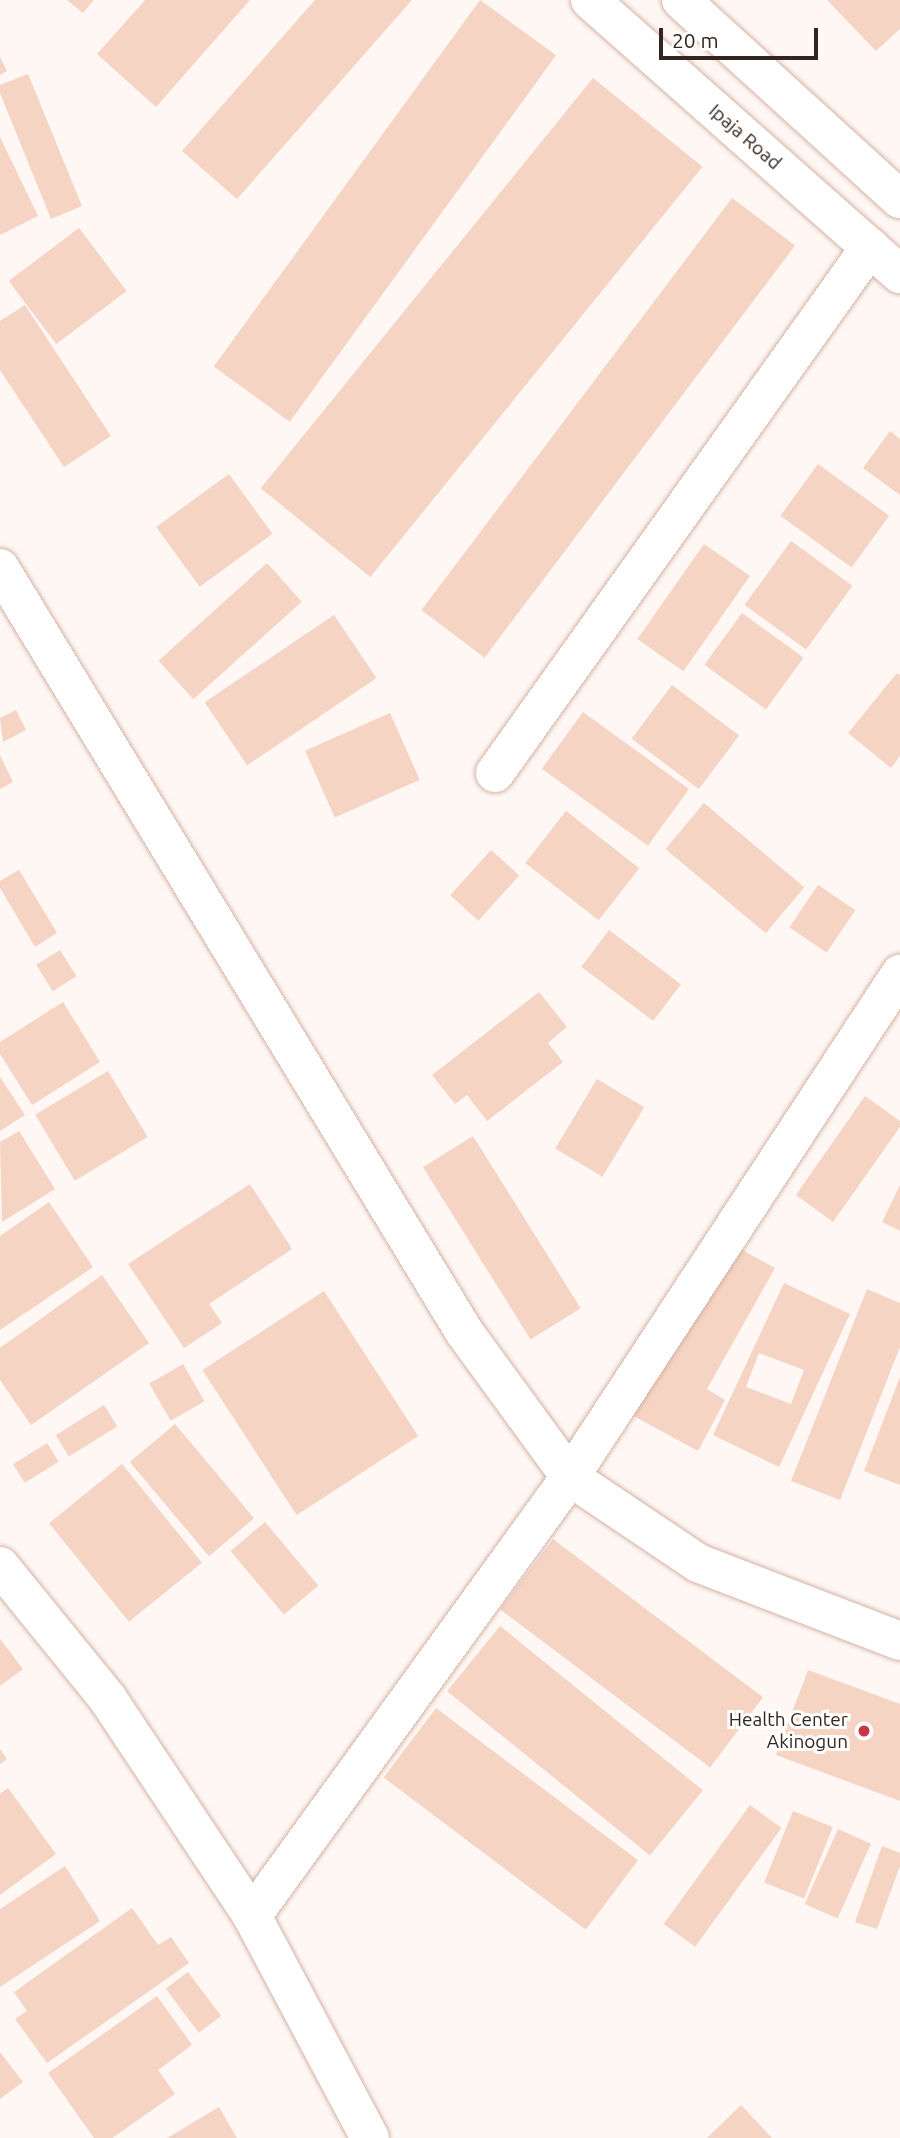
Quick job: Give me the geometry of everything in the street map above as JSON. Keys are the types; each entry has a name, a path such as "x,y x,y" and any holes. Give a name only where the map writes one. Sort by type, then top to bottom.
{"street":[{"name":"Ipaja Road","path":"590,0 900,274"},
{"path":"681,0 900,199"},
{"path":"495,772 870,247"},
{"path":"0,568 465,1333 570,1477 698,1563 900,1641"},
{"path":"252,1916 570,1477 900,974"},
{"path":"0,1566 108,1699 252,1916 370,2138"}],"building":[{"path":"67,0 94,0 83,13"},
{"path":"145,0 250,0 156,107 97,54"},
{"path":"315,0 412,0 237,199 182,151"},
{"path":"480,0 556,55 290,422 214,366"},
{"path":"827,0 900,0 900,29 876,51"},
{"path":"0,57 7,71 0,75"},
{"path":"28,74 82,206 51,219 0,93 0,85"},
{"path":"593,78 703,167 370,577 261,488"},
{"path":"0,137 38,216 0,235"},
{"path":"732,198 795,246 485,658 421,610"},
{"path":"79,228 127,291 56,344 9,281"},
{"path":"25,305 111,436 64,467 0,370 0,321"},
{"path":"890,431 900,439 900,495 863,468"},
{"path":"818,464 889,516 852,568 780,516"},
{"path":"229,474 272,534 200,587 156,527"},
{"path":"791,541 852,586 806,650 745,605"},
{"path":"704,544 750,576 683,671 637,639"},
{"path":"267,563 302,602 193,699 159,661"},
{"path":"742,613 803,658 766,709 704,665"},
{"path":"334,615 376,678 247,765 205,702"},
{"path":"897,673 900,675 900,756 891,768 848,733"},
{"path":"672,685 739,736 699,789 632,739"},
{"path":"16,710 26,730 3,742 0,718"},
{"path":"583,712 689,789 648,846 542,769"},
{"path":"390,713 420,780 335,818 305,751"},
{"path":"0,755 13,782 0,789"},
{"path":"704,803 804,887 766,933 665,849"},
{"path":"566,811 639,868 599,920 525,863"},
{"path":"491,850 519,875 478,921 450,895"},
{"path":"19,870 57,933 35,947 0,888 0,881"},
{"path":"818,885 855,910 827,952 789,927"},
{"path":"609,930 681,984 653,1021 581,967"},
{"path":"60,950 76,976 53,991 36,965"},
{"path":"539,992 567,1027 548,1043 563,1062 487,1121 467,1095 455,1104 432,1075"},
{"path":"63,1002 100,1062 32,1105 0,1054 0,1042"},
{"path":"108,1071 148,1137 75,1181 35,1115"},
{"path":"0,1077 25,1115 0,1131"},
{"path":"597,1079 644,1107 602,1177 555,1148"},
{"path":"865,1096 900,1121 900,1127 833,1222 796,1195"},
{"path":"19,1131 55,1189 2,1222 0,1142"},
{"path":"473,1136 581,1308 531,1339 423,1167"},
{"path":"250,1184 292,1249 209,1304 222,1323 184,1348 128,1264"},
{"path":"900,1185 900,1231 882,1222"},
{"path":"49,1202 93,1267 0,1330 0,1236"},
{"path":"726,1241 775,1268 707,1389 725,1400 698,1451 632,1415"},
{"path":"102,1275 149,1343 31,1425 0,1380 0,1348"},
{"path":"784,1283 850,1314 779,1467 713,1435","holes":["759,1353 804,1370 791,1404 746,1387"]},
{"path":"867,1289 900,1303 900,1347 840,1500 791,1481"},
{"path":"324,1291 418,1436 297,1515 202,1370"},
{"path":"183,1364 204,1401 171,1421 149,1384"},
{"path":"900,1377 900,1485 864,1471"},
{"path":"104,1405 117,1426 69,1456 56,1435"},
{"path":"175,1424 254,1518 209,1556 130,1462"},
{"path":"47,1443 59,1462 25,1483 13,1464"},
{"path":"122,1464 202,1563 129,1622 49,1523"},
{"path":"265,1522 318,1586 284,1615 231,1551"},
{"path":"553,1539 763,1697 710,1768 500,1609"},
{"path":"500,1626 703,1790 650,1856 447,1691"},
{"path":"0,1639 23,1669 0,1686"},
{"path":"808,1670 900,1704 900,1801 776,1755"},
{"path":"436,1708 638,1860 586,1930 384,1777"},
{"path":"0,1749 7,1759 0,1764"},
{"path":"8,1788 56,1854 0,1895 0,1794"},
{"path":"750,1805 782,1828 695,1947 664,1924"},
{"path":"793,1811 833,1827 804,1899 764,1882"},
{"path":"838,1829 871,1844 838,1919 805,1904"},
{"path":"882,1846 900,1853 900,1866 877,1929 855,1922"},
{"path":"65,1866 100,1921 0,1987 0,1909"},
{"path":"132,1908 158,1945 171,1937 189,1963 47,2063 15,2019 27,2011 14,1992"},
{"path":"188,1972 221,2016 199,2033 166,1989"},
{"path":"157,1996 192,2045 158,2070 175,2094 112,2138 94,2138 48,2073"},
{"path":"0,2052 23,2082 0,2099"},
{"path":"741,2105 772,2138 707,2138"},
{"path":"219,2107 237,2138 167,2138"}],"place":[{"name":"Health Center Akinogun","path":"864,1731"}]}
